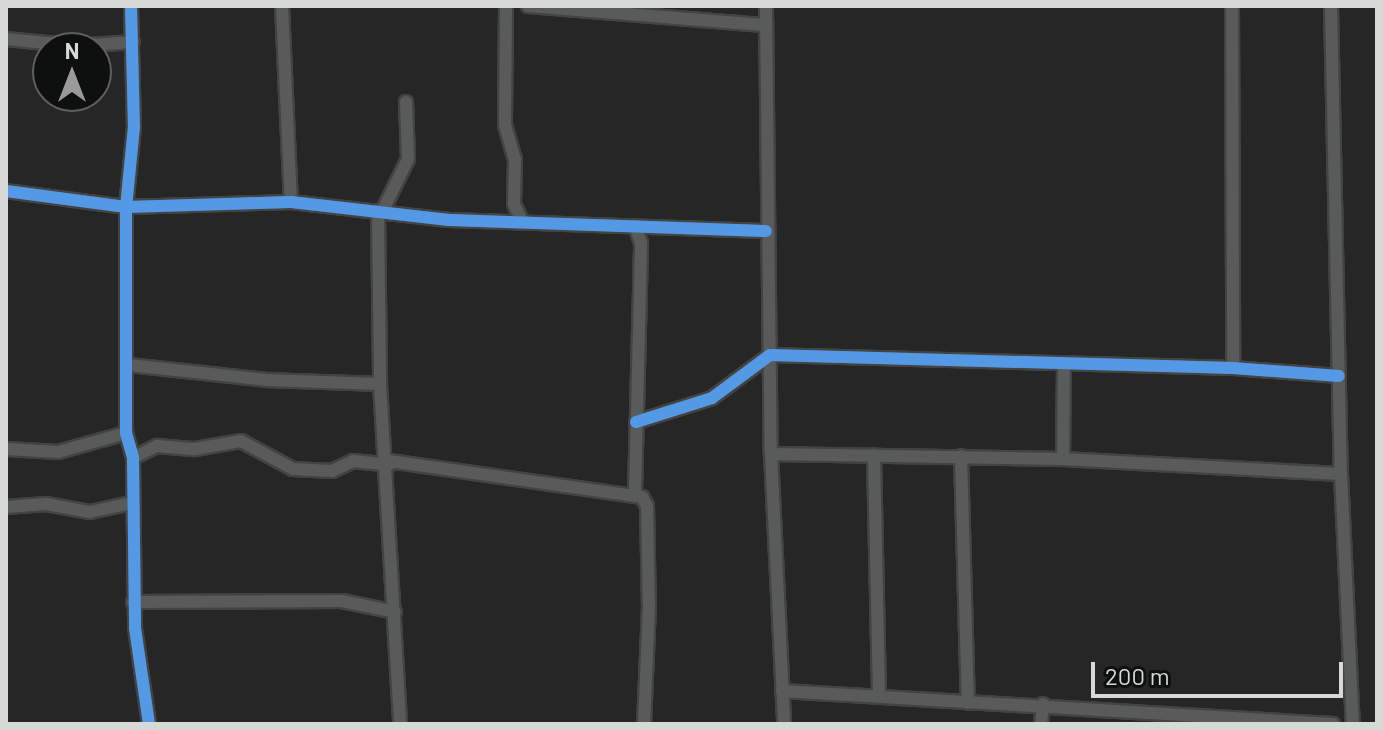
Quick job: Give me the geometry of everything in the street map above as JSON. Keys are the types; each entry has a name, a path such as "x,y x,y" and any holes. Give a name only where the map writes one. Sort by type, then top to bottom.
{"street":[{"path":"131,6 134,127 126,207 129,365 126,433 133,458 133,602 149,724"},
{"path":"282,6 291,202"},
{"path":"506,6 505,125 515,159 514,204 522,221"},
{"path":"528,6 766,25"},
{"path":"766,6 766,231 771,454 784,724"},
{"path":"1232,6 1233,368"},
{"path":"1331,6 1341,474 1353,724"},
{"path":"6,39 77,46 133,42"},
{"path":"400,724 389,463 380,384 380,212 408,159 406,102"},
{"path":"6,191 126,207 291,202 380,212 522,221 766,231"},
{"path":"635,226 641,243 635,493"},
{"path":"636,422 712,398 770,355 1233,368 1339,376"},
{"path":"1063,459 1064,363"},
{"path":"129,365 266,380 380,384"},
{"path":"6,449 58,452 126,433"},
{"path":"133,458 157,446 195,449 241,441 293,469 332,471 353,461 389,463 635,493 647,506 649,537 644,724"},
{"path":"771,454 1063,459 1341,474"},
{"path":"874,455 879,696"},
{"path":"961,456 968,703"},
{"path":"6,507 46,504 90,512 132,503"},
{"path":"133,602 342,601 395,612"},
{"path":"782,691 968,703 1043,704 1333,724"},
{"path":"1041,724 1043,704"}],"cycle path":[{"path":"131,6 134,127 126,207 126,433 133,458 135,628 149,724"},
{"path":"6,191 126,207 291,202 449,220 766,231"},
{"path":"636,422 712,398 770,355 1233,368 1339,376"}]}
